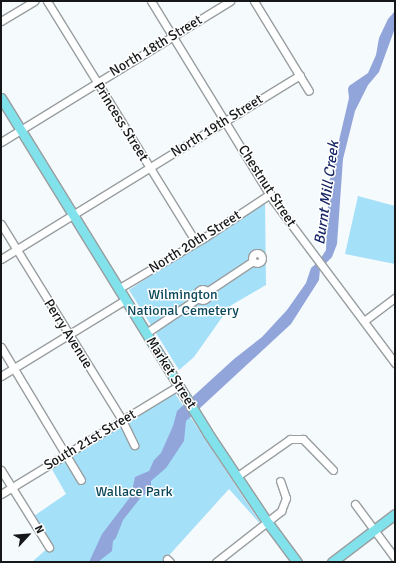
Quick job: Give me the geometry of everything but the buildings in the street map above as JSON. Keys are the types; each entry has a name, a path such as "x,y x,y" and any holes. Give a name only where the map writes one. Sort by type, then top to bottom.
{"main road":[{"name":"Market Street","path":"1,98 178,386 236,477 297,562"},
{"path":"332,562 395,514"}],"street":[{"path":"1,21 34,1"},
{"name":"Princess Street","path":"46,1 196,242"},
{"name":"Chestnut Street","path":"151,1 270,194 395,363"},
{"name":"North 18th Street","path":"1,142 230,1"},
{"path":"254,1 300,75 308,91"},
{"name":"North 19th Street","path":"1,259 300,75"},
{"name":"North 20th Street","path":"118,289 196,242 270,194"},
{"name":"Perry Avenue","path":"1,224 122,420 134,445"},
{"path":"146,333 198,298 198,293 200,290 203,289 208,292 253,261"},
{"path":"364,321 395,298"},
{"path":"1,376 126,300"},
{"path":"1,347 67,454 81,480"},
{"name":"South 21st Street","path":"1,494 178,386"},
{"path":"236,477 290,439 303,439 333,470"},
{"path":"1,470 49,547"},
{"path":"216,562 281,512 286,498 280,481"},
{"path":"355,504 395,558"}],"green space":[{"path":"358,196 395,206 395,264 345,254"},
{"name":"Wilmington National Cemetery","path":"265,199 266,285 230,306 194,357 179,370 129,290"},
{"name":"Wallace Park","path":"172,389 263,527 229,489 163,562 32,562 49,547 31,518 66,494 49,464"}],"shaded area":[{"path":"395,11 395,28 379,72 368,85 355,111 343,159 337,244 332,257 320,269 319,280 291,324 186,421 184,441 166,468 151,481 151,491 142,496 123,520 116,538 113,541 112,551 98,562 89,562 102,534 131,496 135,477 149,471 154,460 161,453 173,426 177,411 234,359 262,337 287,310 306,283 311,268 319,261 326,250 329,183 349,98 348,89 349,86 368,73 376,55 379,38 388,19"}],"water label":[{"name":"Burnt Mill Creek","path":"327,193"}]}
